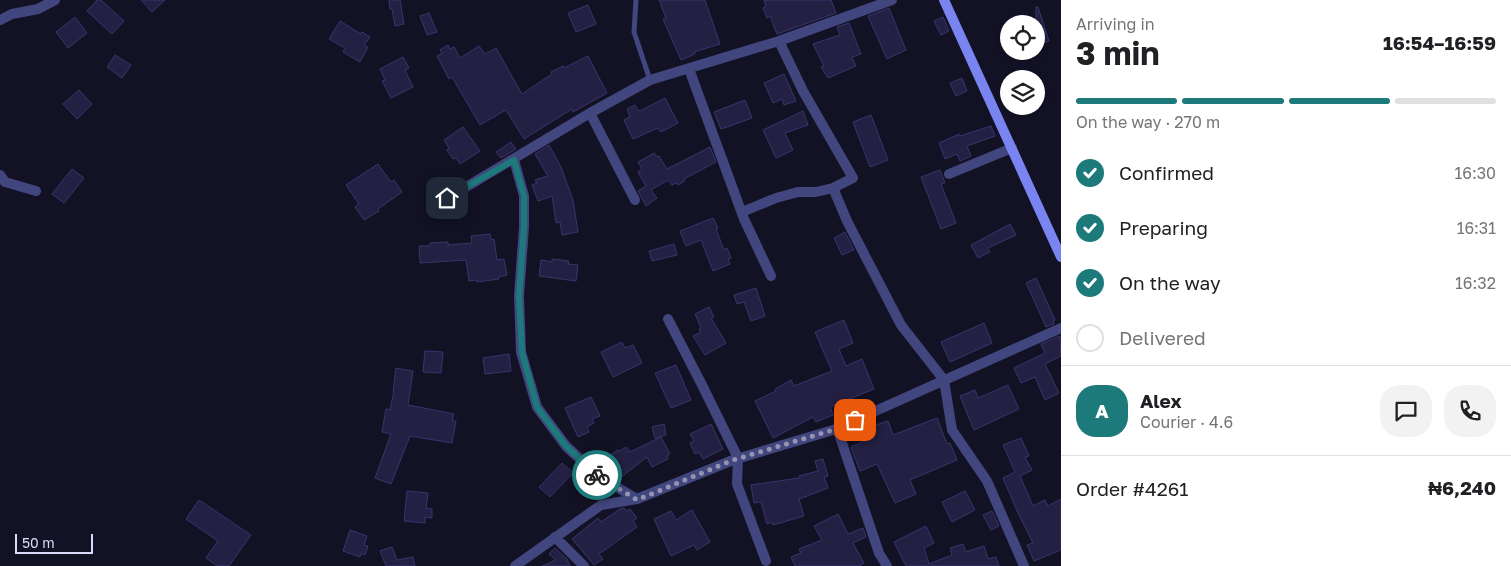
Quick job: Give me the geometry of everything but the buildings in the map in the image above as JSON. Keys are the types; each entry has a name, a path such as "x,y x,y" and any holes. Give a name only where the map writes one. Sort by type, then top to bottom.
{"main road":[{"path":"944,0 1061,257"}],"street":[{"path":"0,20 34,4 55,0"},
{"path":"431,208 590,113 650,80 780,40 892,0"},
{"path":"742,212 776,198 798,192 816,192 833,188 853,178 803,91 780,40"},
{"path":"689,69 742,212 771,276"},
{"path":"590,113 635,200"},
{"path":"949,174 1012,148"},
{"path":"514,160 524,196 524,227 519,296 522,352 537,407 566,446 585,464 598,476 637,500"},
{"path":"0,176 5,182 36,191"},
{"path":"833,188 847,221 901,325 944,380 952,430 987,481 1024,566"},
{"path":"668,319 738,458 737,484 766,562"},
{"path":"515,566 526,563 555,537 601,505 637,500 738,458 837,428 1061,328"},
{"path":"837,428 880,553 887,566"},
{"path":"555,537 584,566"}],"lane":[{"path":"636,0 634,32 640,56 650,80"}],"way so far":[{"path":"597,475 637,500 733,460 833,430 855,420"}],"route":[{"path":"447,198 514,160 524,196 524,227 519,296 522,352 537,407 566,446 597,475"}]}
